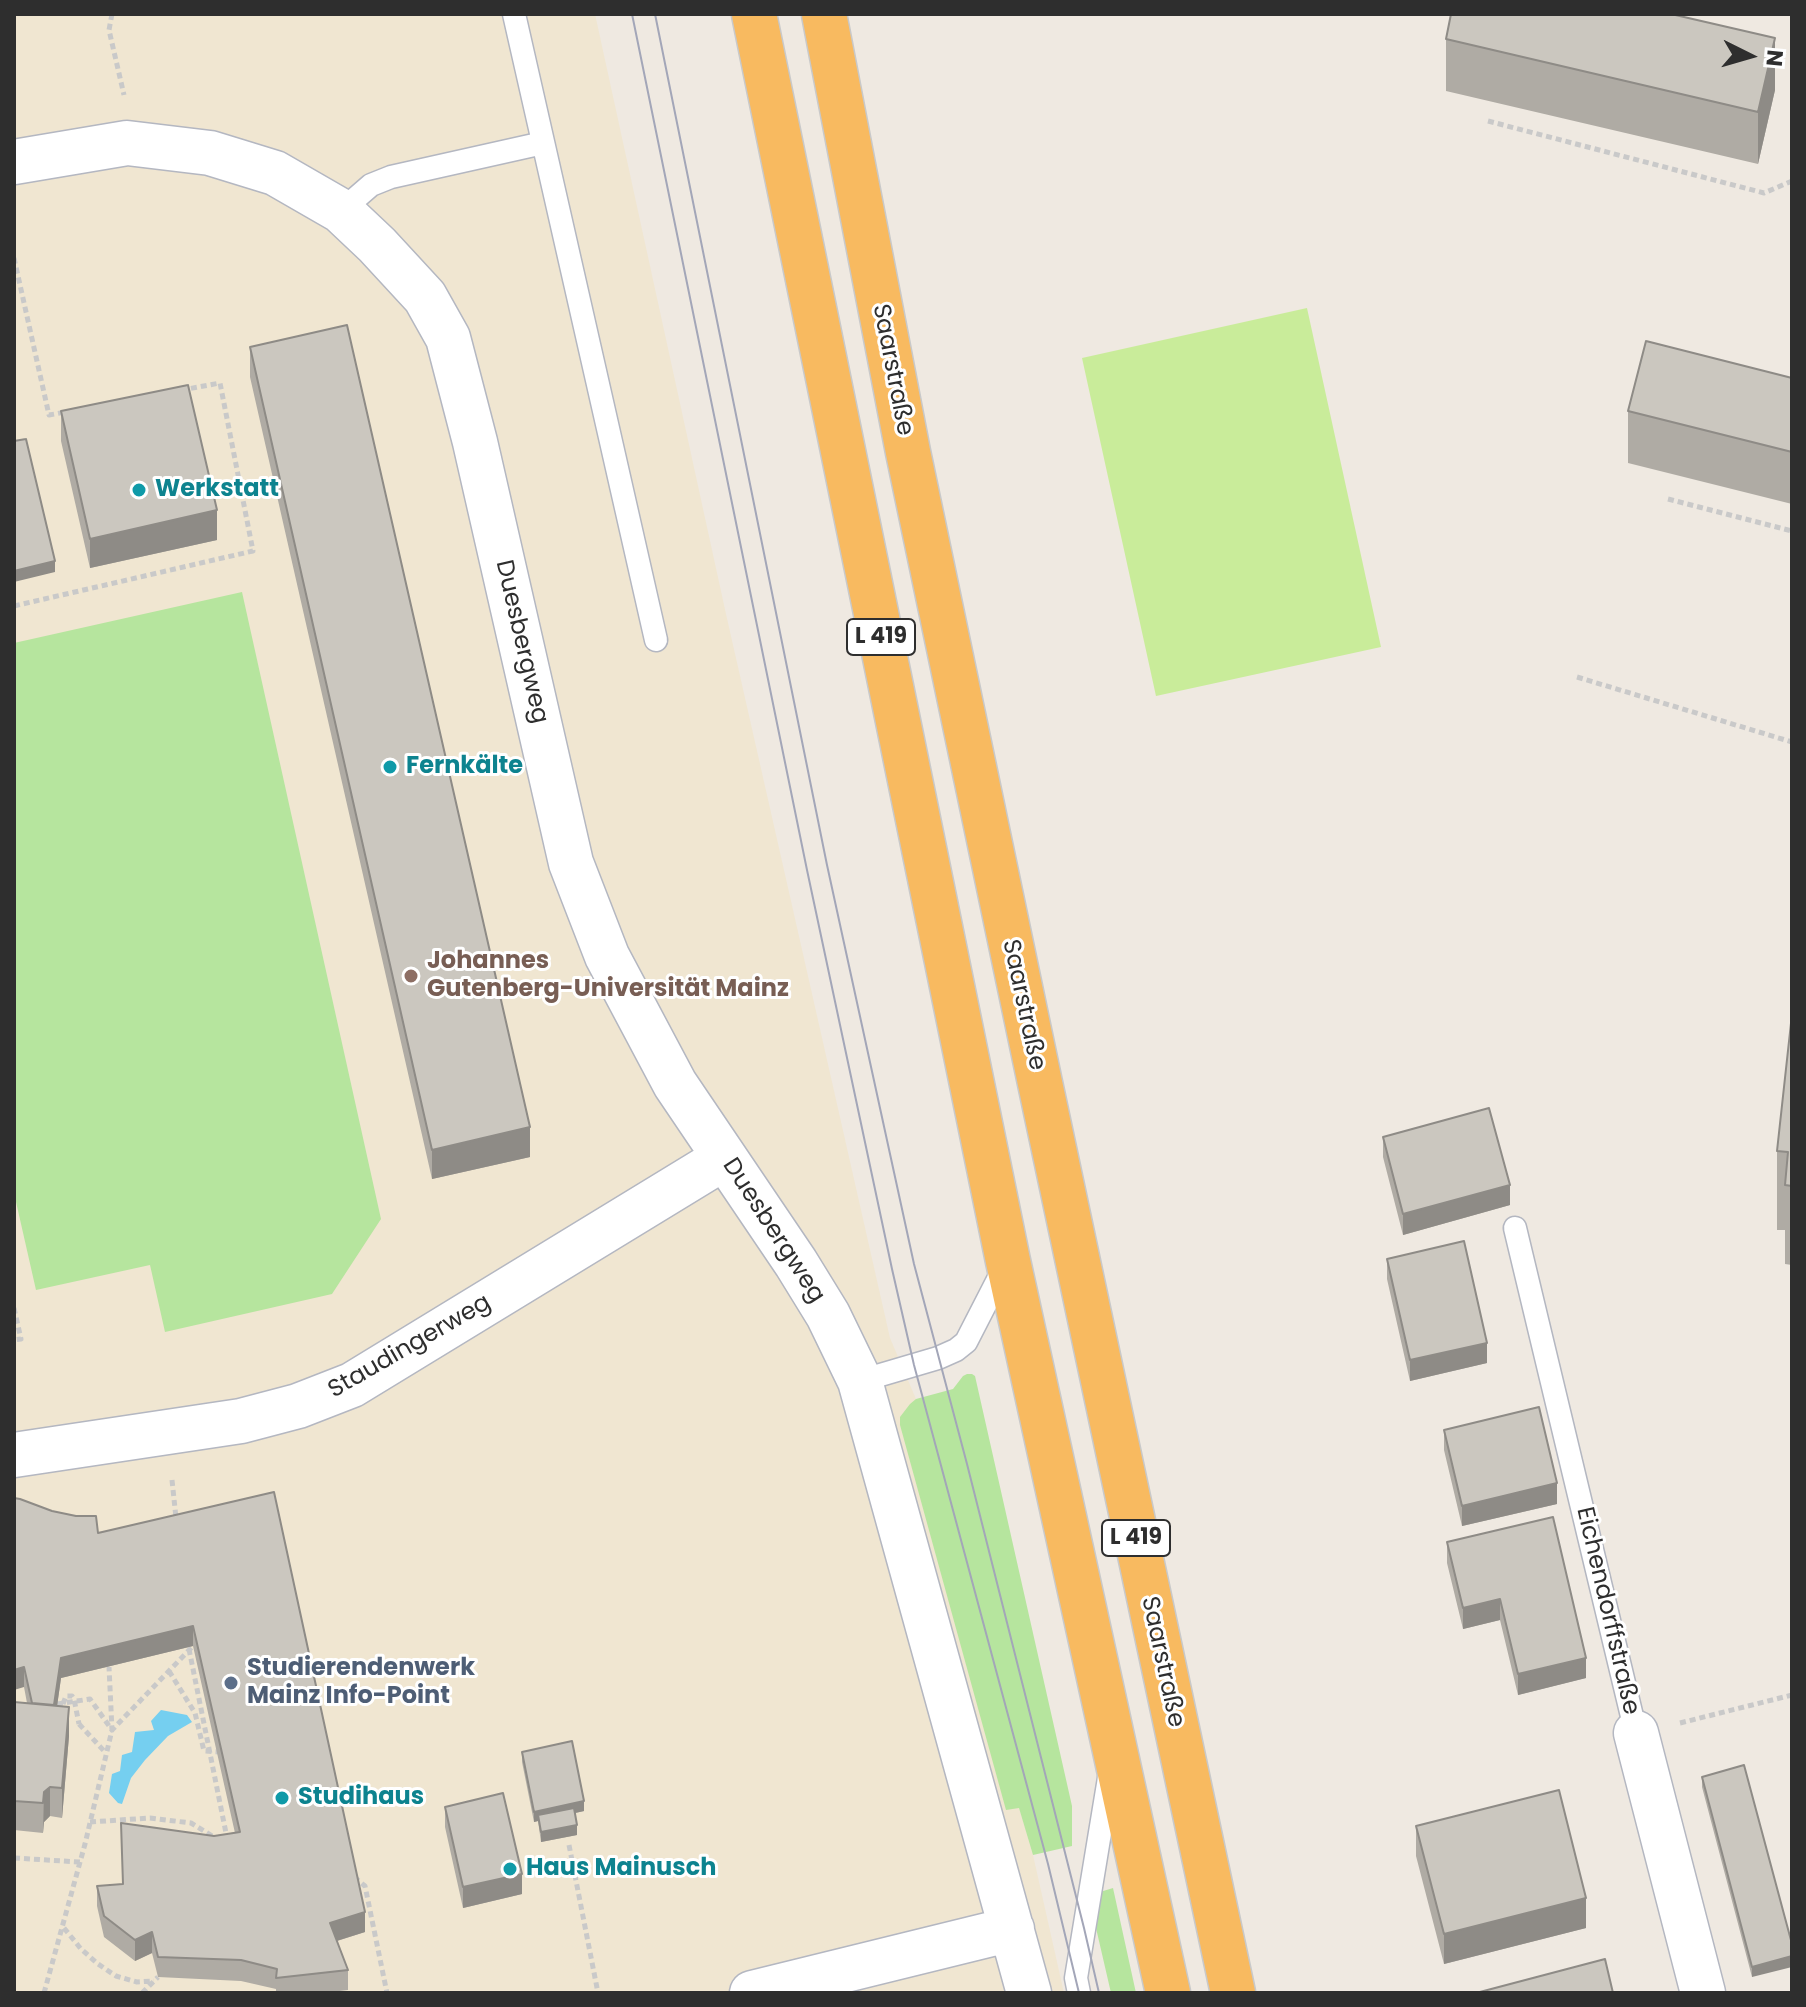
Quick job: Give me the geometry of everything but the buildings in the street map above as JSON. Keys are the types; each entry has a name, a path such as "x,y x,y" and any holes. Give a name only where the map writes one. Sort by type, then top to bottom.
{"highway":[{"name":"L 419","path":"754,14 1008,1261 1168,1993"},
{"name":"Saarstraße","path":"829,24 908,452 1233,1993"}],"street":[{"name":"Duesbergweg","path":"14,162 127,143 210,153 275,173 341,211 377,245 425,297 448,338 475,442 571,863 607,956 675,1084 796,1263 828,1315 860,1381 1029,1993"},
{"name":"Staudingerweg","path":"14,1455 241,1421 298,1406 352,1385 724,1158"},
{"name":"Eichendorffstraße","path":"1636,1733 1703,1993"},
{"path":"752,1993 1012,1929"}],"lane":[{"path":"514,14 656,640"},
{"path":"341,211 371,185 391,177 543,143"},
{"name":"Eichendorffstraße","path":"1515,1228 1636,1733"},
{"path":"860,1381 938,1358 966,1342 1008,1261"},
{"path":"1079,1993 1076,1978 1114,1745"}],"path":[{"path":"112,14 109,30 123,88"},
{"path":"1488,121 1764,193 1792,181"},
{"path":"14,258 49,415 80,409"},
{"path":"14,606 253,551 220,383 173,392"},
{"path":"1668,499 1792,531"},
{"path":"1577,677 1792,742"},
{"path":"14,1308 21,1339 14,1340"},
{"path":"166,1432 176,1520"},
{"path":"90,1822 150,1818 191,1823 228,1846 191,1648 112,1730"},
{"path":"44,1993 112,1730 109,1667"},
{"path":"169,1671 195,1713 204,1751 226,1752"},
{"path":"1636,1733 1792,1695"},
{"path":"62,1717 63,1700 66,1696 72,1696 79,1724 107,1754"},
{"path":"57,1704 90,1699 112,1730"},
{"path":"569,1845 598,1993"},
{"path":"14,1858 80,1862"},
{"path":"354,1877 365,1886 387,1993"},
{"path":"63,1927 81,1949 116,1976 137,1982 156,1979 142,1993"}],"shaded area":[{"name":"Johannes Gutenberg-Universität Mainz","path":"14,14 595,14 726,614 890,1338 916,1399 1033,1855 1064,1993 14,1993"}],"green space":[{"path":"1307,308 1381,647 1156,696 1082,358"},
{"path":"242,592 381,1219 332,1294 165,1332 150,1265 36,1290 14,1193 14,643"},
{"path":"967,1374 975,1376 1072,1806 1072,1846 1033,1855 1019,1808 1006,1810 900,1425 900,1417 916,1399 953,1389"},
{"path":"1113,1888 1136,1993 1111,1993 1096,1928 1100,1892"}],"water":[{"path":"161,1710 187,1715 192,1722 168,1736 145,1760 131,1778 122,1804 118,1803 109,1793 112,1774 120,1771 122,1755 132,1752 135,1732 154,1730 151,1721"}],"tram line":[{"path":"632,14 892,1269 914,1365 1048,1864 1079,1993"},
{"path":"655,14 827,865 914,1264 1099,1993"}],"place":[{"name":"Werkstatt","path":"139,490"},
{"name":"Fernkälte","path":"390,767"},
{"name":"Johannes Gutenberg-Universität Mainz","path":"411,976"},
{"name":"Studierendenwerk Mainz Info-Point","path":"231,1683"},
{"name":"Studihaus","path":"282,1798"},
{"name":"Haus Mainusch","path":"510,1869"}]}
